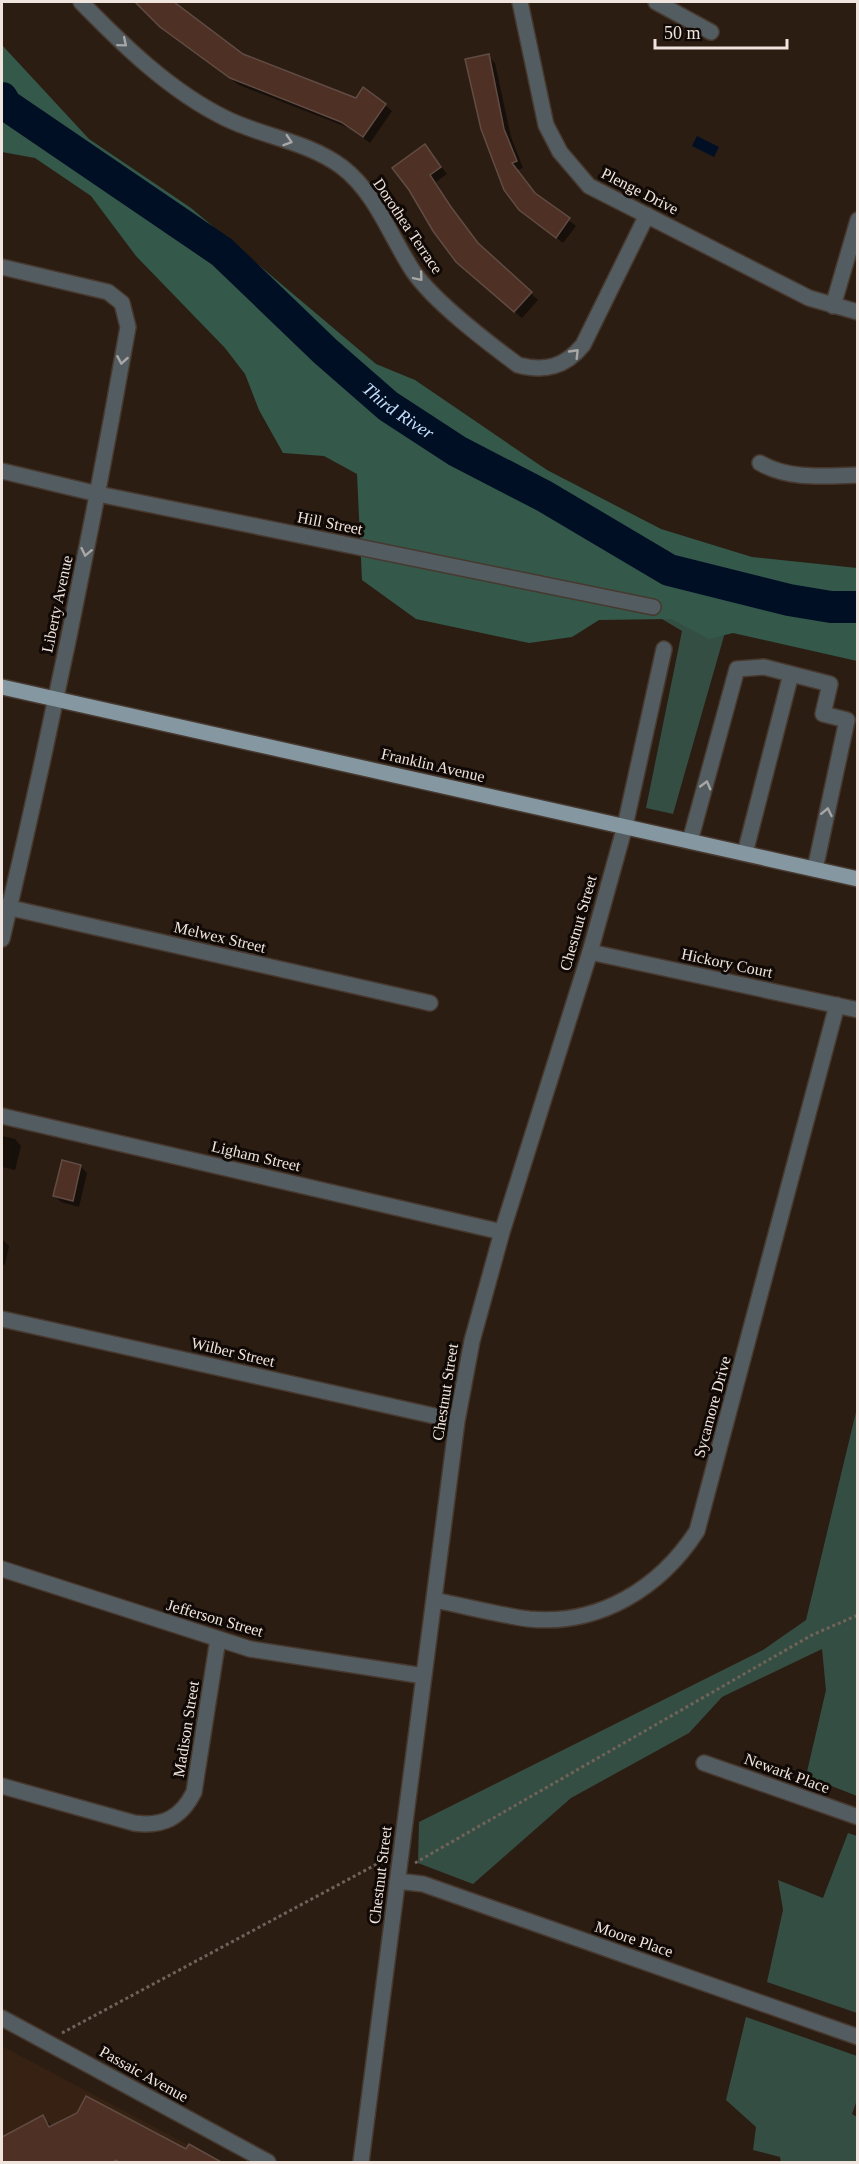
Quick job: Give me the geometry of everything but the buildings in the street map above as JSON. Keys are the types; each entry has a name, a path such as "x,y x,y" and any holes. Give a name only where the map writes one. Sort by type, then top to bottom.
{"main road":[{"name":"Franklin Avenue","path":"2,687 858,879"}],"street":[{"name":"Dorothea Terrace","path":"81,2 112,33 187,95 224,118 297,144 342,167 372,200 421,280 449,308 518,365 533,369 549,368 573,357 583,345 646,215"},
{"name":"Plenge Drive","path":"520,2 542,110 560,152 590,186 809,298 858,312"},
{"path":"656,2 711,32"},
{"path":"833,306 858,220"},
{"name":"Liberty Avenue","path":"2,267 108,292 122,303 128,327 98,494 56,700 5,907 2,939"},
{"path":"760,463 776,472 803,476 858,475"},
{"name":"Hill Street","path":"2,471 98,494 653,607"},
{"name":"Chestnut Street","path":"361,2163 457,1420 472,1341 502,1232 590,952 625,826 664,649"},
{"path":"690,841 737,669 764,666 830,684 823,714 847,720 815,869"},
{"path":"744,853 791,674"},
{"name":"Melwex Street","path":"5,907 430,1003"},
{"name":"Hickory Court","path":"590,952 858,1010"},
{"name":"Sycamore Drive","path":"434,1600 529,1619 582,1616 633,1596 663,1574 687,1547 697,1531 837,1005"},
{"name":"Ligham Street","path":"2,1116 502,1232"},
{"name":"Wilber Street","path":"2,1319 457,1420"},
{"name":"Jefferson Street","path":"2,1569 250,1649 424,1676"},
{"name":"Madison Street","path":"2,1786 134,1823 149,1825 164,1823 177,1816 188,1805 194,1792 218,1639"},
{"name":"Newark Place","path":"704,1763 858,1817"},
{"name":"Moore Place","path":"398,1881 423,1884 858,2037"},
{"name":"Passaic Avenue","path":"2,2018 47,2041 242,2157 268,2163"}],"path":[{"path":"47,2041 377,1864 418,1863 812,1635 858,1615"}],"shaded area":[{"path":"2,2046 220,2162 2,2162"}],"green space":[{"path":"2,45 89,139 191,208 376,364 415,380 547,470 661,529 752,557 857,568 857,661 733,633 709,639 671,619 599,620 572,637 529,643 416,619 362,580 357,474 324,456 283,453 259,410 245,374 225,348 136,256 91,196 35,158 2,152"},
{"path":"673,595 732,608 673,814 646,808 682,631 662,619"},
{"path":"857,1408 857,1796 806,1776 826,1690 822,1649 722,1697 689,1733 571,1798 473,1884 418,1863 419,1822 763,1650 806,1620"},
{"path":"848,1833 857,1836 857,2013 767,1982 783,1910 778,1880 823,1898"},
{"path":"746,2017 857,2056 857,2100 852,2114 857,2117 857,2162 781,2162 780,2157 753,2150 756,2127 726,2100"}],"water":[{"path":"697,136 719,147 714,157 692,146"}],"waterway":[{"name":"Third River","path":"2,98 6,105 222,252 325,351 388,406 457,451 544,496 669,570 789,600 831,607 858,607"}]}
